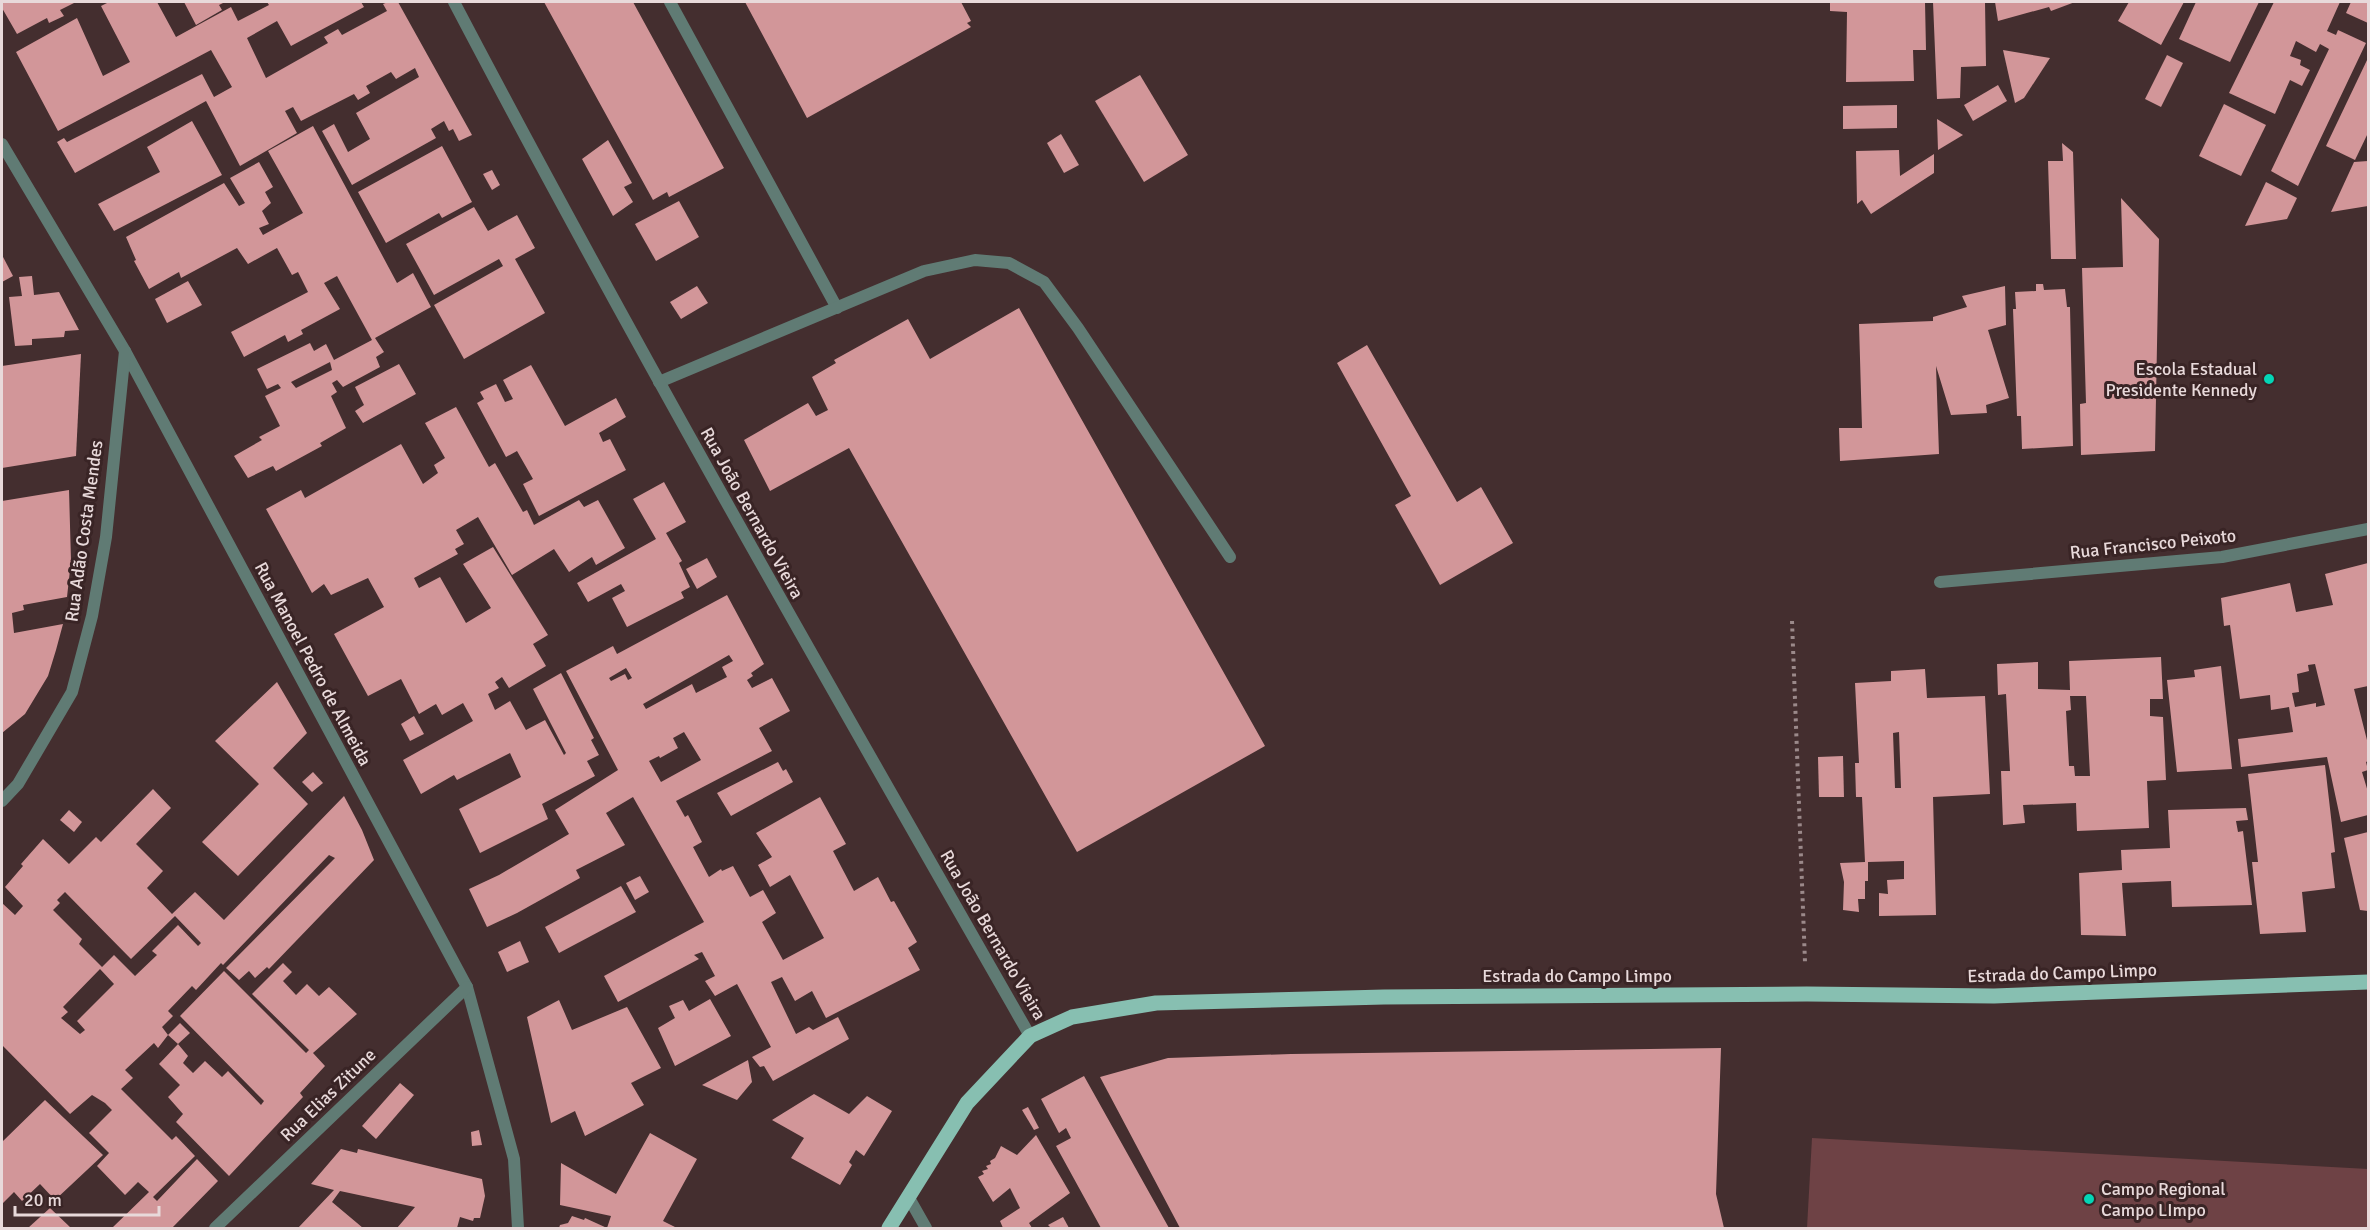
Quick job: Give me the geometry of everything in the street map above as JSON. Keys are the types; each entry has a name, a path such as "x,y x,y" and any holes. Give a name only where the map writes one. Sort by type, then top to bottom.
{"main road":[{"name":"Estrada do Campo Limpo","path":"889,1228 967,1103 1030,1036 1071,1017 1156,1003 1384,997 1807,994 1994,996 2368,982"}],"street":[{"name":"Rua João Bernardo Vieira","path":"454,2 542,170 736,522 1030,1036"},
{"path":"670,2 837,308"},
{"name":"Rua Manoel Pedro de Almeida","path":"2,144 125,351 466,987 514,1159 518,1228"},
{"path":"659,382 924,271 975,260 1008,263 1044,282 1078,328 1230,557"},
{"name":"Rua Adão Costa Mendes","path":"2,801 18,784 72,693 93,616 106,537 125,351"},
{"name":"Rua Francisco Peixoto","path":"1940,582 2222,557 2368,529"},
{"path":"2,787 18,784"},
{"name":"Rua Elias Zitune","path":"215,1228 466,987"},
{"path":"909,1198 926,1228"}],"path":[{"path":"1792,621 1807,994"}],"shaded area":[{"name":"Campo Regional Campo LImpo","path":"1812,1138 2368,1169 2368,1228 1807,1228"}],"building":[{"path":"2,2 76,2 60,10 64,16 49,23 47,18 17,34 2,8"},
{"path":"109,2 157,2 176,37 231,7 238,21 269,5 267,2 361,2 364,7 291,46 277,21 247,38 266,78 328,43 324,37 338,29 342,35 387,11 383,4 398,2 472,135 459,141 453,129 449,131 444,121 431,129 436,138 352,185 322,131 334,124 348,152 370,139 356,113 419,77 415,68 396,79 391,72 366,86 370,93 358,100 354,94 301,121 293,107 285,111 297,133 240,166 206,101 75,173 57,142 64,138 67,142 202,74 214,97 232,87 211,50 58,131 16,52 77,18 103,76 130,62 101,6"},
{"path":"184,2 225,2 219,5 222,10 196,25"},
{"path":"544,2 633,2 724,168 669,197 667,192 653,200"},
{"path":"745,2 961,2 971,21 967,23 971,27 807,118"},
{"path":"1830,2 1925,2 1926,50 1913,50 1914,81 1846,82 1847,12 1830,11"},
{"path":"1933,2 1985,2 1986,66 1961,67 1960,98 1937,99"},
{"path":"1995,2 2075,2 2051,11 2049,7 1998,21"},
{"path":"2129,2 2184,2 2161,45 2118,21"},
{"path":"2196,2 2259,2 2230,62 2179,39"},
{"path":"2274,2 2340,2 2327,31 2336,35 2338,30 2366,43 2298,186 2271,171 2329,49 2320,44 2316,52 2296,41 2290,56 2301,60 2300,65 2310,70 2302,86 2290,80 2275,114 2229,93"},
{"path":"2351,2 2368,2 2368,23 2346,13"},
{"path":"2003,50 2050,58 2024,98 2015,103"},
{"path":"2167,55 2183,63 2161,107 2145,99"},
{"path":"2368,58 2368,133 2355,160 2326,146"},
{"path":"1140,75 1188,155 1144,182 1095,101"},
{"path":"1998,85 2007,101 1973,121 1964,105"},
{"path":"2224,104 2266,125 2241,176 2199,156"},
{"path":"1897,105 1897,128 1843,129 1843,106"},
{"path":"1937,119 1963,135 1938,150"},
{"path":"192,121 222,175 114,231 98,204 160,172 147,147"},
{"path":"313,126 397,283 413,273 431,307 375,338 384,352 376,357 380,367 343,387 337,380 332,383 337,392 331,396 346,428 320,443 322,446 276,471 273,466 248,478 234,456 262,440 259,437 280,426 265,396 281,388 278,384 267,389 257,369 310,343 314,351 326,344 334,360 372,340 337,276 324,283 340,309 301,330 303,334 288,342 285,335 244,357 231,332 308,292 298,272 292,275 277,248 248,264 237,248 181,278 179,272 149,289 134,261 136,260 126,237 224,183 239,206 245,203 230,178 259,162 273,187 265,192 271,203 262,211 269,224 259,228 263,235 303,213 268,151","holes":["330,362 332,370 296,388 291,382"]},
{"path":"1061,134 1079,165 1064,173 1047,143"},
{"path":"608,140 632,183 624,187 633,202 613,216 582,159"},
{"path":"2062,143 2073,152 2076,259 2051,259 2048,161 2063,161"},
{"path":"442,146 472,202 442,218 439,213 386,243 358,192"},
{"path":"1899,150 1900,176 1934,154 1934,173 1871,214 1862,200 1857,204 1856,151"},
{"path":"2368,161 2368,206 2331,212 2354,162"},
{"path":"492,170 500,185 492,190 483,174"},
{"path":"2266,182 2297,198 2287,219 2245,226"},
{"path":"2121,198 2159,239 2155,451 2081,455 2080,404 2086,403 2082,268 2123,267"},
{"path":"679,201 699,237 656,261 635,224"},
{"path":"474,207 488,231 517,215 535,248 515,259 545,313 464,359 434,305 503,266 499,259 434,295 406,244"},
{"path":"2,255 13,276 2,282"},
{"path":"32,276 34,295 59,292 79,330 65,331 64,337 32,339 32,345 15,346 9,297 22,296 19,277"},
{"path":"188,281 202,305 167,323 155,299"},
{"path":"2036,284 2043,284 2044,290 2065,289 2067,307 2070,307 2073,446 2022,449 2021,416 2017,416 2013,309 2016,309 2015,292 2036,291"},
{"path":"697,286 708,303 681,319 670,302"},
{"path":"2005,286 2006,325 1988,330 2009,398 1986,405 1987,413 1951,415 1936,366 1939,454 1840,461 1839,428 1862,428 1859,324 1933,321 1933,317 1967,307 1962,296"},
{"path":"1019,308 1265,746 1077,852 849,448 770,491 744,440 808,403 816,416 828,410 812,377 836,363 834,360 908,319 930,359"},
{"path":"1367,345 1457,502 1481,487 1513,543 1440,585 1395,505 1411,496 1337,363"},
{"path":"81,354 76,456 2,468 2,366"},
{"path":"399,364 416,394 363,423 355,411 364,405 355,387"},
{"path":"531,365 565,426 616,398 626,417 599,433 603,442 610,439 626,470 539,516 523,484 533,479 517,451 506,457 477,403 484,399 480,392 496,384 505,402 513,399 503,380"},
{"path":"456,407 489,467 495,463 523,512 527,510 534,525 579,500 584,507 598,500 625,548 596,565 592,557 569,572 554,549 512,575 478,517 456,530 464,544 455,549 458,554 414,578 419,588 440,577 466,623 491,608 463,564 493,547 548,635 533,644 546,666 509,688 502,677 495,682 499,688 488,694 495,710 510,701 526,730 545,720 564,755 566,753 533,689 561,673 594,738 591,740 599,755 587,761 595,776 542,804 548,819 480,853 459,809 521,777 510,753 457,780 454,775 421,794 403,760 473,721 463,703 442,715 436,704 419,714 401,679 368,696 334,634 384,607 368,578 331,595 324,584 312,593 266,509 301,490 305,498 401,444 423,484 438,473 434,465 445,458 425,423"},
{"path":"664,482 686,522 666,533 682,561 679,563 690,587 681,592 684,598 627,627 612,598 625,591 621,584 588,602 577,583 656,539 633,499"},
{"path":"69,490 71,561 67,597 23,605 24,610 12,613 14,633 63,624 56,650 48,676 25,714 2,733 2,501"},
{"path":"707,558 717,577 697,589 686,569"},
{"path":"2368,563 2368,686 2354,689 2368,744 2368,761 2366,762 2368,770 2362,772 2368,792 2368,815 2341,822 2327,757 2241,767 2238,739 2293,732 2289,707 2271,710 2270,695 2240,699 2230,625 2224,626 2221,598 2290,583 2296,612 2333,605 2325,574","holes":["2315,664 2325,705 2316,707 2316,703 2295,707 2292,693 2299,692 2297,674 2309,671 2308,665"]},
{"path":"727,595 764,664 751,673 753,676 747,680 752,688 772,678 790,711 759,728 772,751 676,801 685,817 688,815 702,842 693,847 709,877 721,869 722,871 733,866 750,897 763,890 776,913 762,922 783,960 824,938 790,875 770,887 758,865 772,857 756,833 820,797 846,844 833,851 854,891 878,877 917,942 908,948 920,970 826,1018 812,991 795,1001 782,977 771,982 796,1034 809,1027 813,1030 838,1017 849,1039 773,1081 764,1066 760,1067 752,1057 771,1047 737,984 715,996 705,981 715,976 702,952 694,955 699,959 618,1002 604,976 704,922 633,797 606,813 625,845 576,870 580,878 487,927 469,889 499,875 569,834 555,810 618,770 566,671 613,646 617,654","holes":["729,655 733,661 722,667 727,677 696,693 692,684 646,709 643,704","626,668 632,678 628,680 625,674 611,681 609,678","684,732 701,760 661,782 649,761 678,748 673,738"]},
{"path":"2161,657 2163,699 2150,699 2150,716 2163,717 2166,780 2147,781 2149,828 2077,831 2076,803 2023,805 2025,823 2003,825 2001,771 2010,771 2006,694 1998,695 1997,664 2038,662 2038,689 2070,690 2069,661","holes":["2070,696 2086,696 2090,776 2075,776 2074,766 2069,766 2066,711 2071,710"]},
{"path":"2221,666 2232,769 2177,772 2167,680 2195,677 2194,670"},
{"path":"1925,669 1927,698 1985,696 1990,794 1933,797 1936,915 1879,916 1879,893 1888,894 1887,880 1904,879 1904,861 1868,862 1865,899 1858,899 1859,912 1843,910 1844,882 1840,863 1865,862 1862,797 1856,797 1855,763 1859,763 1855,683 1891,681 1891,671","holes":["1899,732 1901,788 1895,788 1893,733"]},
{"path":"277,682 307,733 273,768 308,804 238,876 202,842 259,784 215,741"},
{"path":"414,716 424,734 410,741 401,724"},
{"path":"1843,756 1844,797 1819,797 1818,757"},
{"path":"778,762 783,771 786,769 793,782 731,816 717,793"},
{"path":"2325,765 2335,852 2331,853 2335,888 2302,892 2306,932 2260,934 2252,862 2258,862 2248,774"},
{"path":"313,772 323,783 312,792 302,782"},
{"path":"153,789 171,808 136,844 163,871 147,888 172,914 195,892 224,920 344,796 362,830 374,860 269,969 267,967 255,978 249,971 239,980 226,968 335,858 329,855 223,965 221,963 196,990 192,986 168,1011 173,1016 162,1027 168,1035 158,1048 154,1043 125,1070 133,1078 121,1089 172,1140 176,1136 195,1156 153,1197 157,1201 197,1159 218,1181 172,1228 112,1228 149,1192 138,1182 125,1195 97,1166 109,1153 89,1133 112,1110 92,1095 70,1114 2,1045 2,903 15,915 23,906 5,887 43,839 69,864 96,837 101,842","holes":["65,892 131,959 175,916 201,943 198,946 178,925 152,951 157,955 135,976 114,955 102,967 79,944 82,939 53,910 60,903 57,900","100,969 114,984 77,1021 85,1030 80,1034 61,1018 68,1012 63,1007"]},
{"path":"2246,808 2248,820 2236,821 2238,832 2243,831 2252,905 2172,907 2171,881 2122,883 2126,936 2081,935 2079,873 2122,870 2121,850 2170,848 2168,810"},
{"path":"69,810 82,822 74,832 60,820"},
{"path":"2368,832 2368,911 2360,910 2344,838"},
{"path":"640,876 649,892 635,900 626,883"},
{"path":"621,886 636,912 559,953 545,927"},
{"path":"520,941 529,962 507,972 498,952"},
{"path":"283,963 292,972 283,981 296,995 307,984 319,996 329,987 357,1014 313,1053 325,1066 300,1093 303,1097 229,1176 176,1122 183,1114 168,1097 180,1085 159,1064 178,1044 188,1056 183,1063 193,1073 205,1061 222,1077 228,1071 261,1105 264,1101 180,1016 224,971 306,1053 309,1050 252,994"},
{"path":"710,999 731,1036 675,1066 658,1028 675,1018 669,1006 683,1000 689,1011"},
{"path":"559,1000 572,1030 627,1007 661,1068 631,1083 644,1105 585,1136 575,1111 551,1123 527,1017"},
{"path":"180,1023 190,1033 178,1044 168,1035"},
{"path":"1721,1048 1716,1194 1724,1228 1180,1228 1100,1077 1168,1058"},
{"path":"748,1060 752,1082 737,1100 702,1085"},
{"path":"1084,1076 1169,1228 1101,1228 1056,1146 1071,1138 1066,1128 1059,1133 1041,1099"},
{"path":"400,1083 414,1095 376,1139 362,1126"},
{"path":"814,1094 849,1114 867,1096 892,1111 864,1156 856,1150 849,1162 852,1165 840,1185 791,1158 804,1138 772,1120"},
{"path":"45,1100 103,1155 55,1200 40,1184 22,1201 14,1192 2,1204 2,1142"},
{"path":"1028,1107 1039,1128 1034,1130 1022,1110"},
{"path":"479,1130 482,1145 472,1146 471,1132"},
{"path":"650,1133 697,1159 663,1221 677,1228 607,1228 611,1216 560,1205 561,1163 616,1194"},
{"path":"1036,1135 1070,1193 1029,1223 1032,1228 1003,1228 1000,1221 1020,1208 1010,1188 993,1202 978,1177 984,1174 982,1171 988,1169 986,1166 991,1164 990,1161 995,1158 1001,1146 1017,1155"},
{"path":"341,1149 357,1153 358,1149 482,1179 485,1196 480,1218 474,1218 473,1221 460,1217 457,1228 397,1228 415,1207 340,1191 332,1202 363,1228 298,1228 334,1190 311,1184"},
{"path":"50,1208 71,1228 28,1228"},
{"path":"572,1216 584,1220 585,1218 607,1228 559,1228 560,1225 568,1223"},
{"path":"1063,1217 1069,1228 1051,1228 1048,1225"}],"place":[{"name":"Escola Estadual Presidente Kennedy","path":"2269,379"},
{"name":"Campo Regional Campo LImpo","path":"2089,1199"}]}
